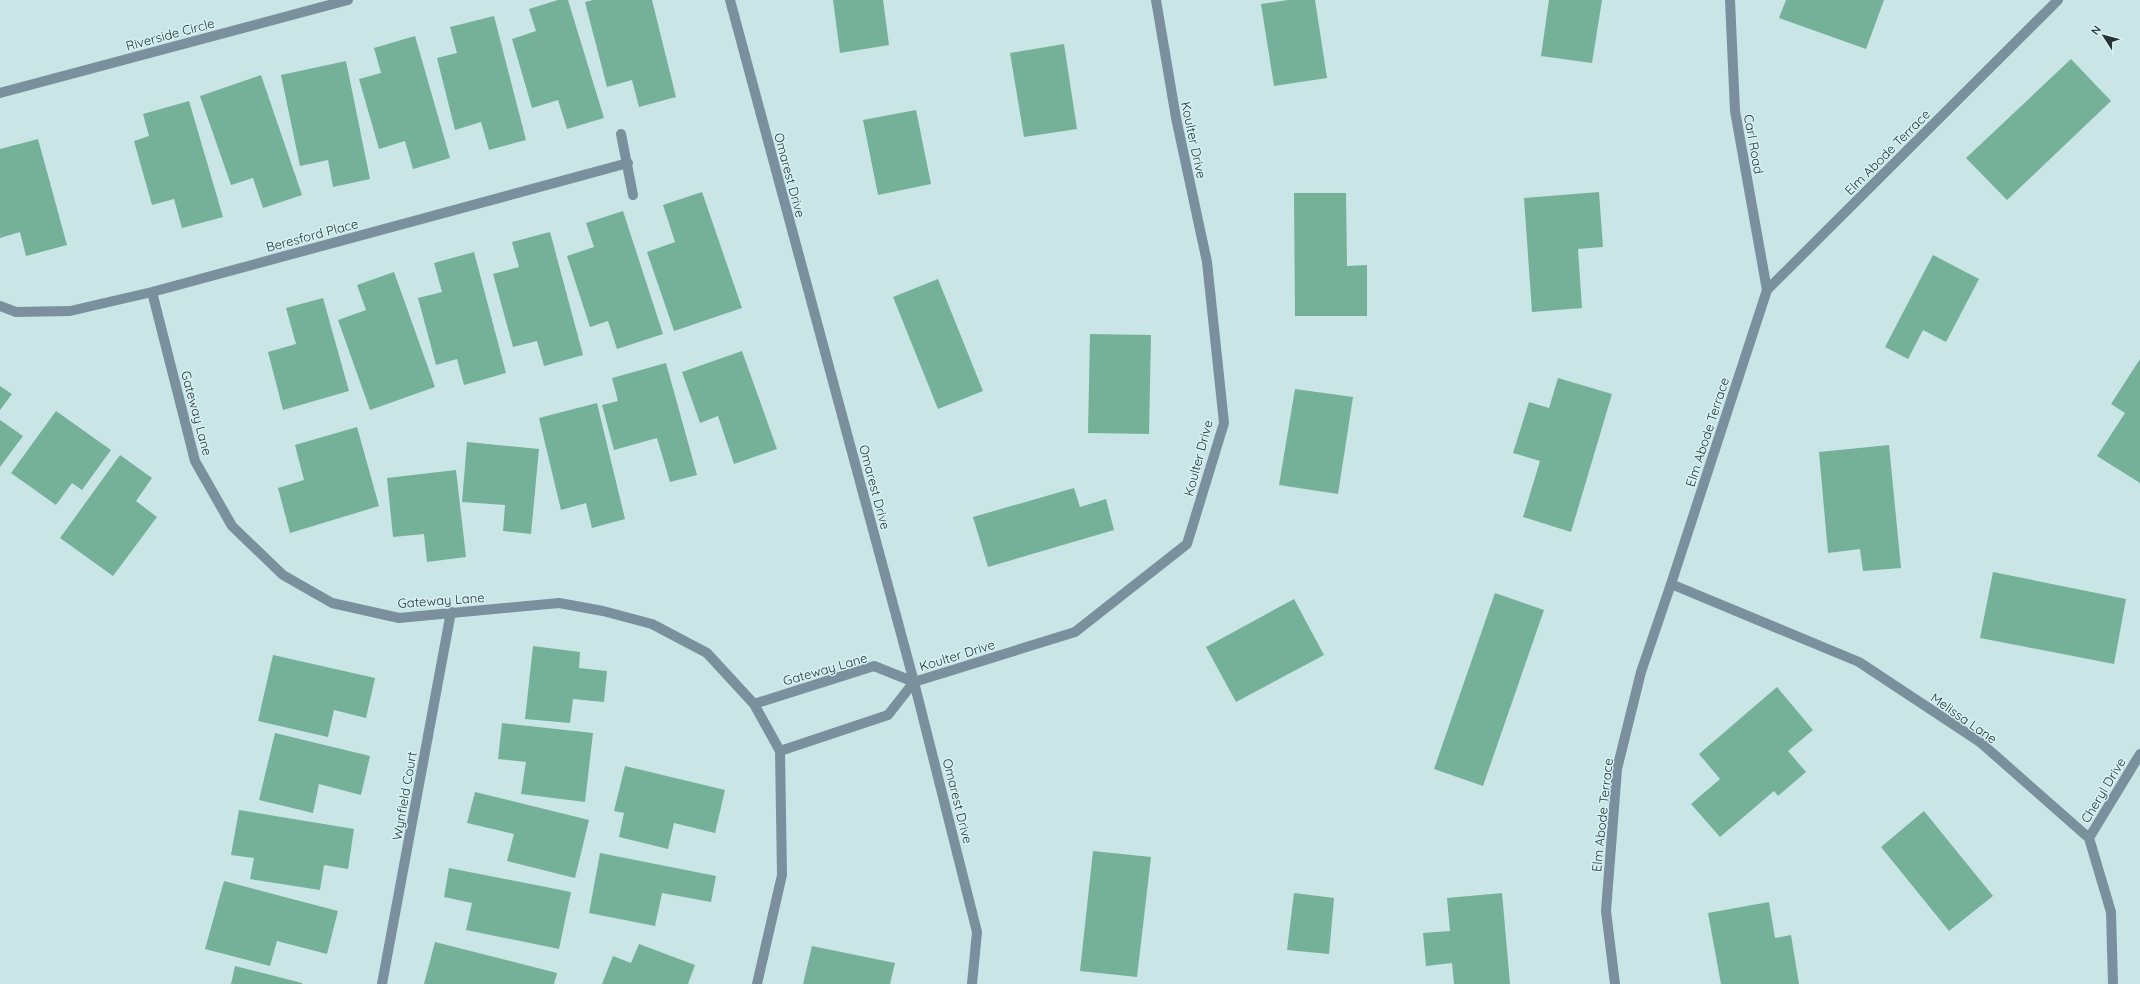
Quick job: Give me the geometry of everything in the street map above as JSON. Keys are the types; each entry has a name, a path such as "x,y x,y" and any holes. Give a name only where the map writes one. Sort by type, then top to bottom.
{"street":[{"name":"Riverside Circle","path":"0,93 348,0"},
{"name":"Omarest Drive","path":"730,0 914,682 977,932 972,984"},
{"name":"Koulter Drive","path":"914,682 1075,632 1188,544 1224,423 1207,262 1176,118 1156,0"},
{"name":"Carl Road","path":"1730,0 1734,110 1766,290"},
{"name":"Elm Abode Terrace","path":"1615,984 1606,911 1618,769 1640,672 1671,584 1766,290 2058,0"},
{"path":"621,134 628,163 633,195"},
{"name":"Beresford Place","path":"0,306 16,312 70,311 152,292 628,163"},
{"name":"Gateway Lane","path":"152,292 195,461 232,526 283,575 332,603 399,618 559,603 603,611 652,624 707,653 754,704 780,751 782,875 757,984"},
{"name":"Melissa Lane","path":"1671,584 1859,662 1980,742 2089,838"},
{"name":"Wynfield Court","path":"382,984 451,612"},
{"name":"Gateway Lane","path":"754,704 874,666 914,682"},
{"path":"780,751 888,716 914,682"},
{"name":"Cheryl Drive","path":"2089,838 2140,754"},
{"path":"2089,838 2112,912 2113,984"}],"building":[{"path":"558,0 568,0 604,118 567,129 558,100 532,108 512,39 536,31 529,9"},
{"path":"593,0 652,0 676,97 639,107 632,80 607,87 585,2"},
{"path":"833,0 883,0 889,45 840,53"},
{"path":"1288,0 1315,0 1327,78 1274,86 1261,4"},
{"path":"1549,0 1602,0 1592,63 1541,56"},
{"path":"1786,0 1884,0 1866,49 1779,18"},
{"path":"494,16 526,140 489,150 481,122 455,130 437,58 457,53 450,27"},
{"path":"415,36 450,158 413,169 405,141 379,149 359,79 381,73 374,48"},
{"path":"1064,44 1077,129 1024,137 1010,53"},
{"path":"2071,59 2111,101 2007,200 1966,158"},
{"path":"346,61 370,179 333,187 328,160 300,166 281,75"},
{"path":"261,75 302,195 263,208 253,178 231,185 200,96"},
{"path":"189,101 223,217 182,228 174,199 152,205 134,141 149,136 143,114"},
{"path":"916,110 931,184 878,195 863,120"},
{"path":"38,139 67,245 26,256 20,232 0,238 0,149"},
{"path":"702,192 742,308 674,331 647,252 675,242 663,205"},
{"path":"1599,192 1603,247 1578,249 1582,308 1532,312 1524,198"},
{"path":"1294,193 1346,193 1347,266 1367,265 1367,316 1295,316"},
{"path":"623,211 663,334 617,349 608,321 590,327 567,256 594,247 586,223"},
{"path":"550,232 583,355 544,366 537,341 513,347 493,274 519,267 512,242"},
{"path":"474,252 506,373 464,385 457,359 436,365 418,298 442,292 434,263"},
{"path":"1933,255 1979,279 1946,342 1923,330 1908,359 1885,347"},
{"path":"394,272 435,387 370,410 338,320 366,310 357,285"},
{"path":"938,279 983,391 938,409 893,297"},
{"path":"323,298 349,391 283,410 268,352 296,344 286,308"},
{"path":"1090,334 1151,335 1149,434 1088,433"},
{"path":"742,351 777,449 734,464 718,416 700,423 682,372"},
{"path":"2140,359 2140,483 2097,456 2125,413 2111,404"},
{"path":"666,363 697,475 670,482 657,438 614,450 602,405 618,401 612,378"},
{"path":"1558,378 1612,394 1571,532 1523,517 1540,461 1513,453 1529,402 1549,408"},
{"path":"0,386 12,394 0,410"},
{"path":"1295,389 1353,397 1338,494 1279,485"},
{"path":"597,403 625,519 592,528 586,503 561,510 539,418"},
{"path":"56,411 111,450 82,490 72,483 56,505 11,473"},
{"path":"0,420 23,436 0,467"},
{"path":"357,427 379,506 290,533 278,488 304,480 295,445"},
{"path":"467,442 539,449 531,534 503,531 505,505 462,502"},
{"path":"1889,445 1901,568 1863,571 1860,549 1828,553 1819,452"},
{"path":"120,455 152,478 136,501 157,517 113,576 60,538"},
{"path":"456,470 466,557 427,562 424,534 393,537 387,478"},
{"path":"1074,488 1080,507 1106,499 1114,530 988,567 973,517"},
{"path":"1993,572 2126,599 2114,664 1980,638"},
{"path":"1495,593 1544,610 1483,786 1434,769"},
{"path":"1294,599 1324,655 1236,702 1206,647"},
{"path":"533,646 580,652 579,668 607,671 604,702 573,699 570,723 525,719"},
{"path":"273,655 375,678 366,718 334,710 328,737 258,721"},
{"path":"1777,687 1813,730 1788,751 1806,772 1778,796 1774,791 1720,837 1691,804 1720,779 1699,754"},
{"path":"502,723 593,733 585,802 521,794 526,762 498,759"},
{"path":"275,733 370,756 361,795 319,784 313,813 259,800"},
{"path":"625,766 725,790 715,833 674,823 668,849 619,837 624,813 614,811"},
{"path":"475,792 589,820 575,878 507,861 514,834 467,823"},
{"path":"239,810 354,829 348,869 324,865 320,890 250,879 254,858 231,855"},
{"path":"1924,811 1993,896 1949,931 1881,847"},
{"path":"1093,851 1151,857 1137,977 1080,971"},
{"path":"600,853 716,876 711,902 662,893 655,926 589,913"},
{"path":"449,868 571,892 559,949 466,930 472,903 444,897"},
{"path":"224,881 338,911 327,954 277,941 270,966 205,949"},
{"path":"1294,893 1334,898 1329,954 1287,950"},
{"path":"1502,893 1510,984 1454,984 1452,963 1426,966 1423,933 1450,931 1447,898"},
{"path":"1769,902 1775,938 1791,935 1799,984 1721,984 1708,913"},
{"path":"435,942 557,973 554,984 424,984"},
{"path":"639,944 695,965 688,984 602,984 613,956 631,963"},
{"path":"812,946 895,963 890,984 803,984"},
{"path":"235,966 302,983 302,984 231,984"}]}
